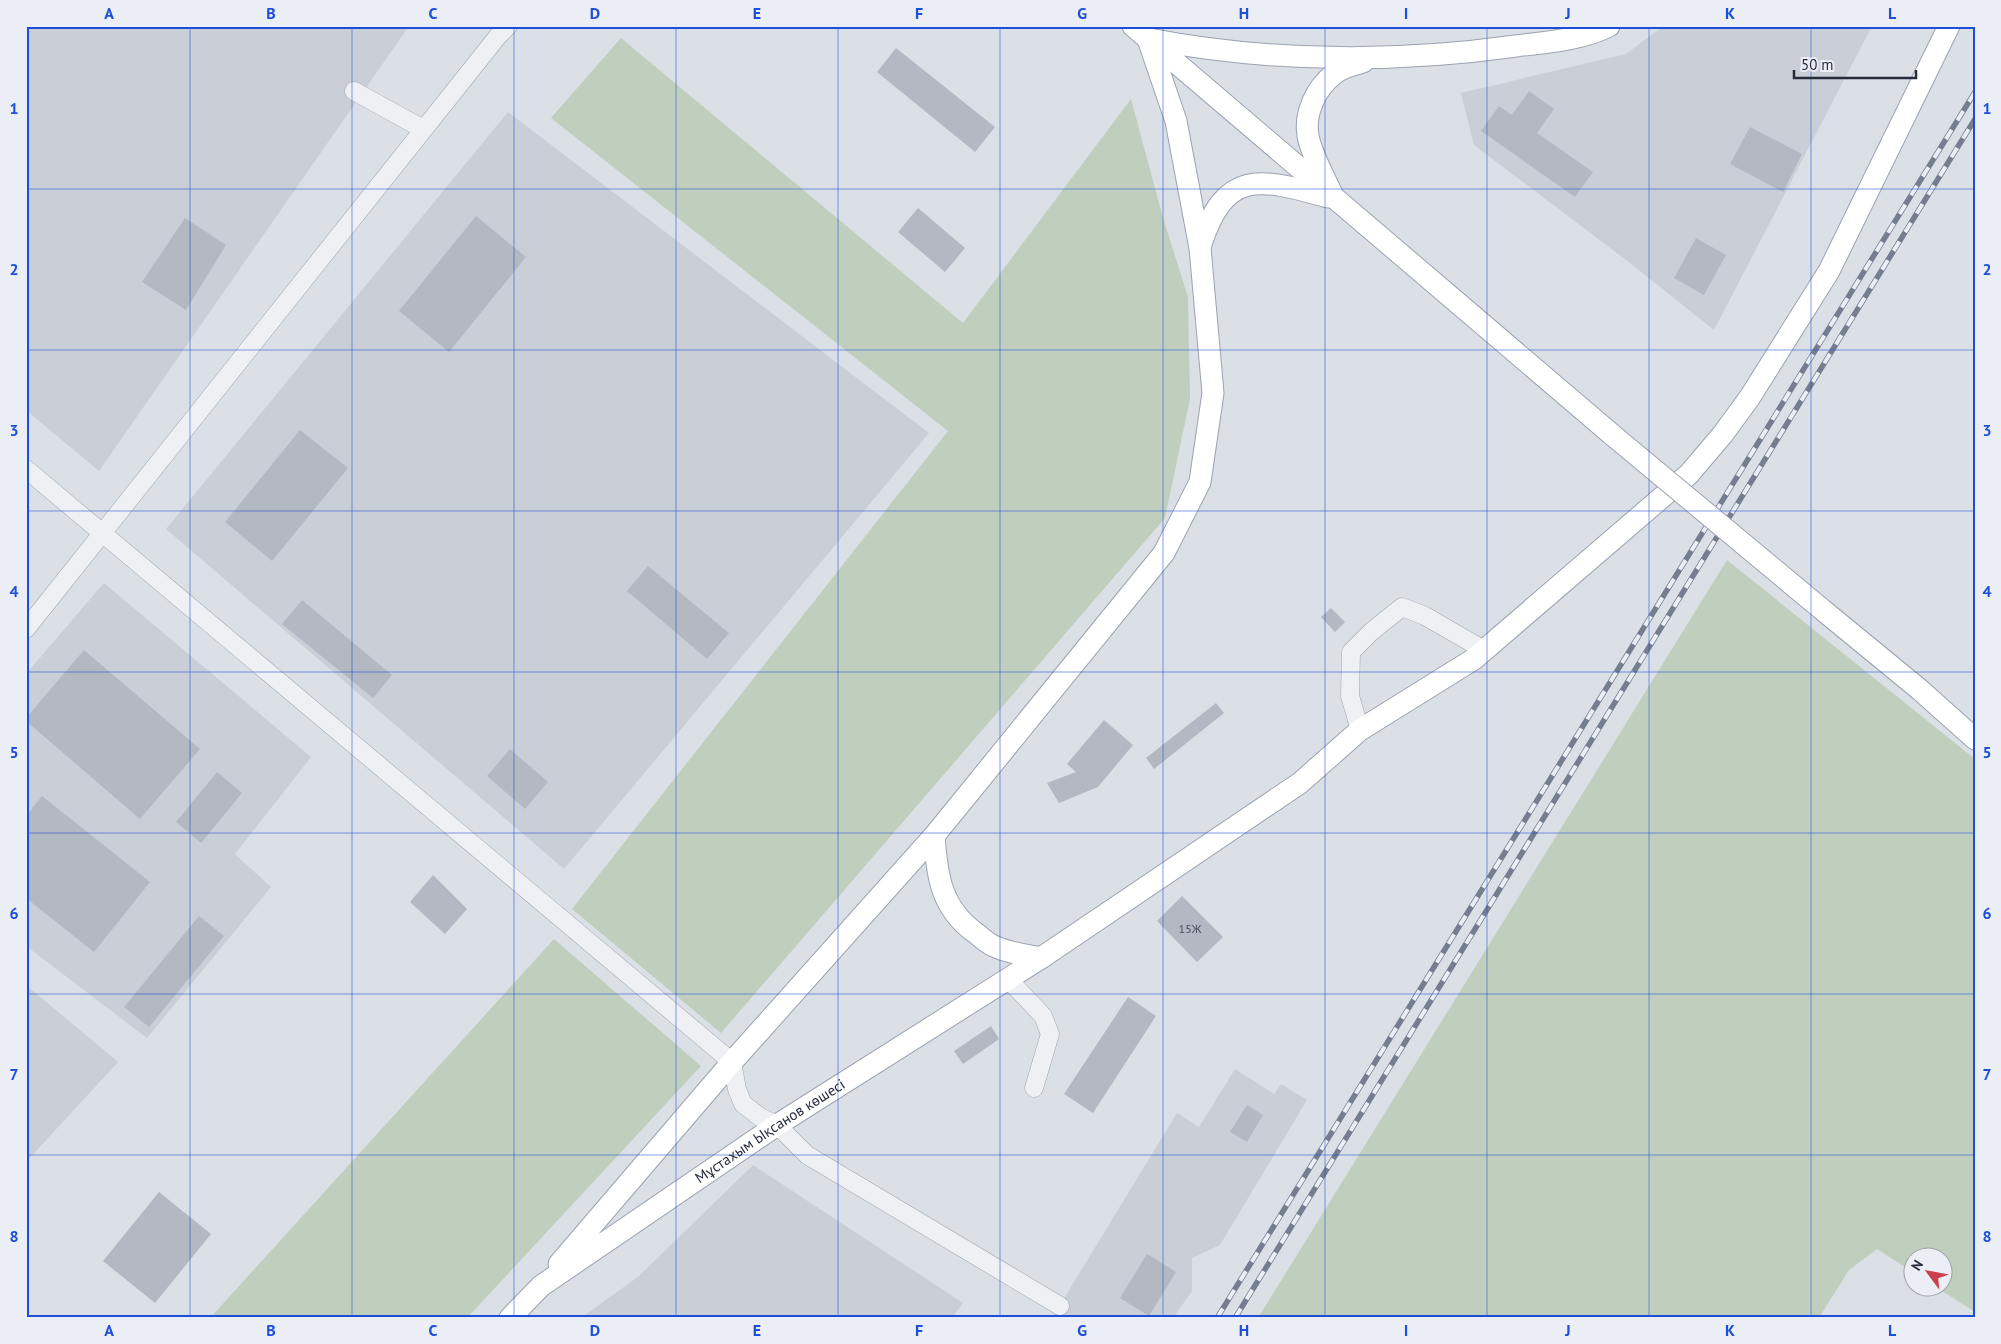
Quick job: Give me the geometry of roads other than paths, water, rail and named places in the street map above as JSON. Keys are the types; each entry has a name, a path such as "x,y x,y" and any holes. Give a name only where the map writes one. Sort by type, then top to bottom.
{"main road":[{"path":"1140,33 1200,49 1268,56 1387,56 1475,52 1566,39 1609,26"},
{"name":"Мұстахым Ықсанов көшесі","path":"510,1318 541,1286 777,1125 1041,958 1300,783 1360,730 1474,659 1689,474 1723,434 1750,397 1829,271 1949,26"},
{"path":"1140,33 1616,438 1919,689 1975,738"},
{"path":"541,1286 732,1062 934,836 1164,553 1200,482 1213,393 1200,248 1176,120 1140,33"},
{"path":"1334,198 1308,136 1307,122 1310,108 1316,95 1335,73 1350,65 1387,56"},
{"path":"1200,248 1208,223 1218,206 1229,194 1243,186 1262,183 1283,185 1334,198"},
{"path":"934,836 936,867 950,909 965,926 995,947 1041,958"}],"street":[{"path":"26,629 423,129 497,29"},
{"path":"354,91 423,129"},
{"path":"26,470 732,1062 737,1089 743,1104 760,1117 777,1125 807,1155 1060,1306"},
{"path":"1360,730 1350,696 1351,652 1371,632 1402,607 1425,616 1484,650"},
{"path":"1008,979 1043,1016 1050,1034 1034,1088"}],"railway":[{"path":"1217,1318 1975,92"},
{"path":"1235,1318 1975,119"}]}
